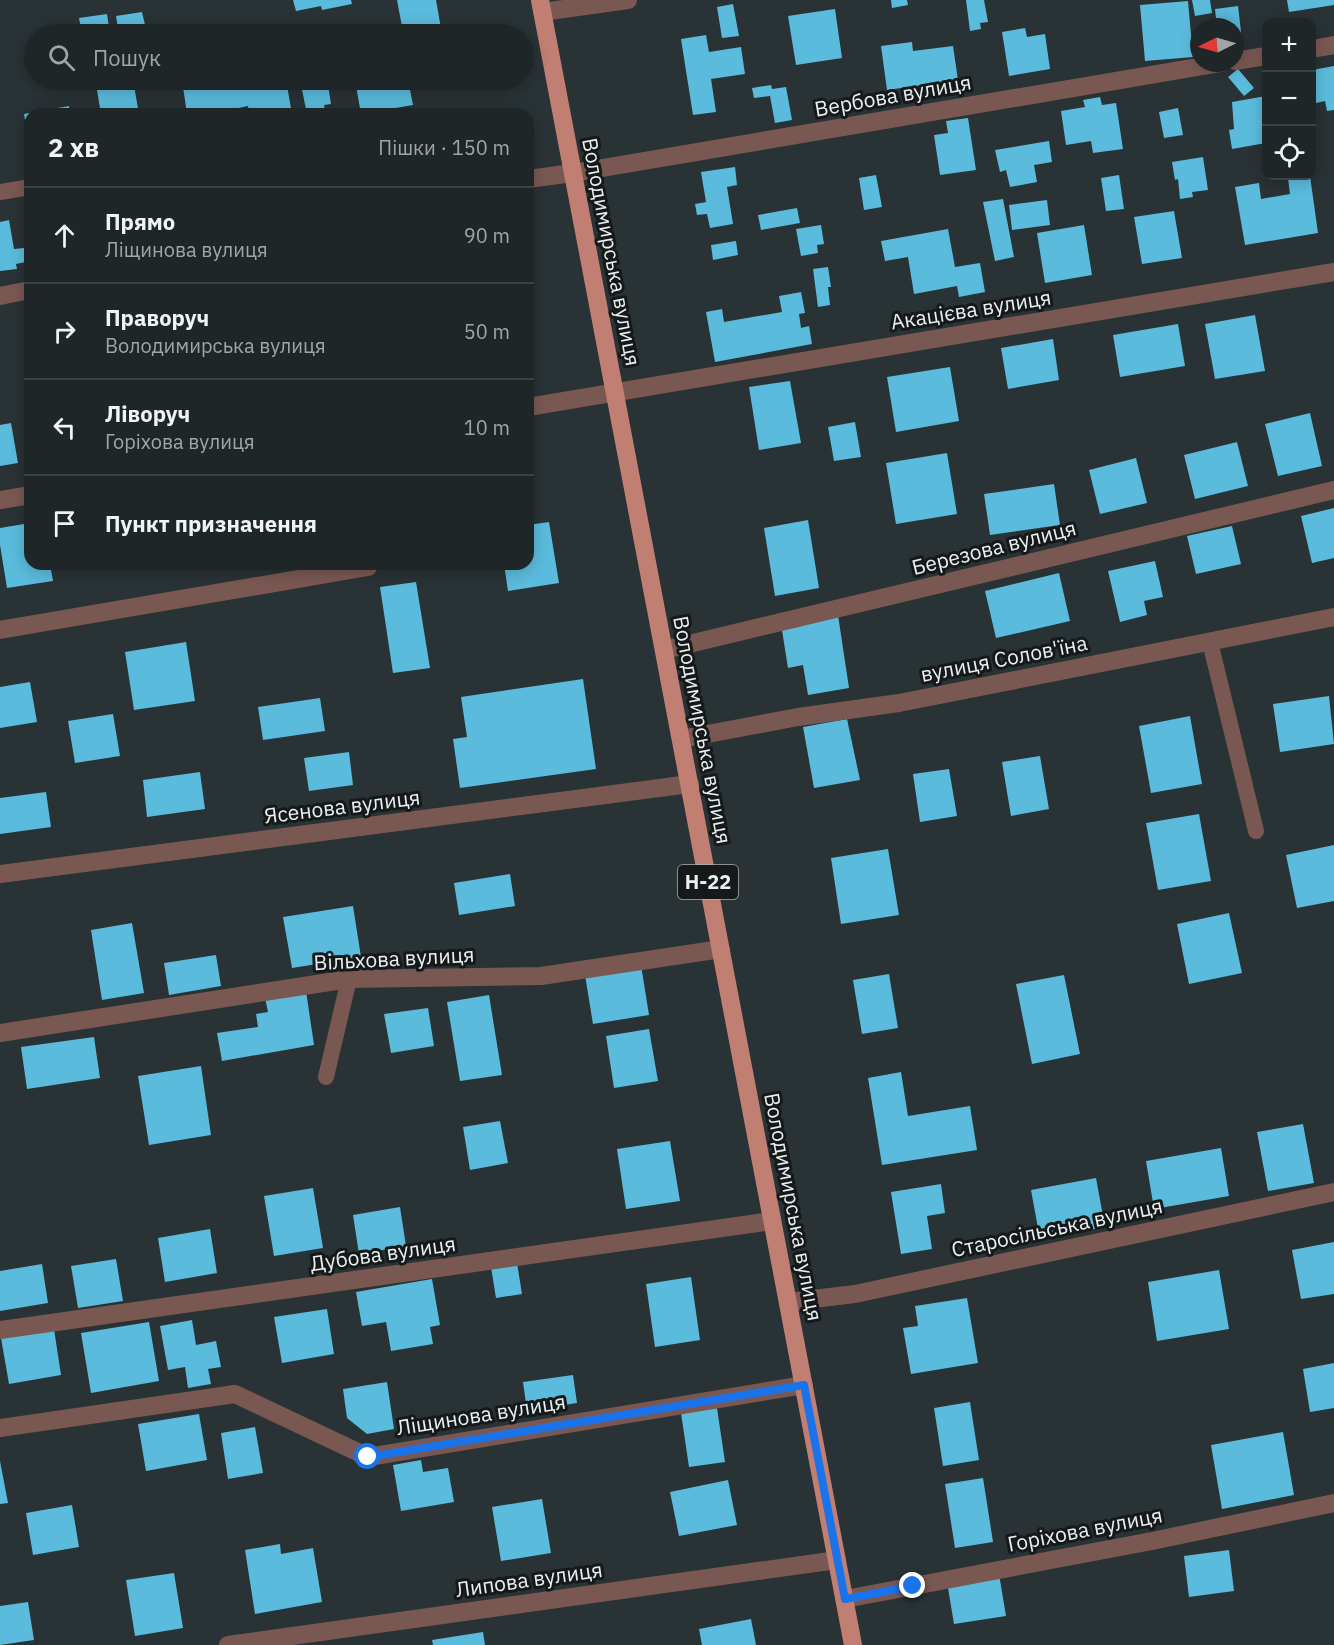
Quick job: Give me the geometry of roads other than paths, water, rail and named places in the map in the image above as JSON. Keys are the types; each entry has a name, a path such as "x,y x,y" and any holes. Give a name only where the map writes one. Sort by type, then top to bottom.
{"main road":[{"name":"Володимирська вулиця","path":"541,6 853,1645"}],"street":[{"path":"541,6 628,0"},
{"path":"1316,48 1334,45"},
{"path":"1244,60 1262,57"},
{"name":"Вербова вулиця","path":"534,178 573,174 1190,68"},
{"name":"Акацієва вулиця","path":"534,406 1334,272"},
{"path":"0,296 24,291"},
{"name":"Березова вулиця","path":"664,650 1334,489"},
{"path":"0,500 24,496"},
{"path":"0,630 350,570"},
{"name":"вулиця Солов'їна","path":"681,739 798,717 899,703 1334,618"},
{"name":"Ясенова вулиця","path":"0,874 690,784"},
{"name":"Вільхова вулиця","path":"0,1033 350,979 541,976 721,948"},
{"name":"Старосільська вулиця","path":"788,1302 855,1294 1334,1192"},
{"name":"Дубова вулиця","path":"0,1330 772,1221"},
{"name":"Ліщинова вулиця","path":"0,1428 235,1394 368,1457 804,1385"},
{"name":"Горіхова вулиця","path":"845,1599 1152,1541 1334,1503"},
{"name":"Липова вулиця","path":"228,1645 837,1560"}],"lane":[{"path":"0,192 24,188"},
{"path":"1210,642 1256,831"},
{"path":"326,1077 350,979"}]}
